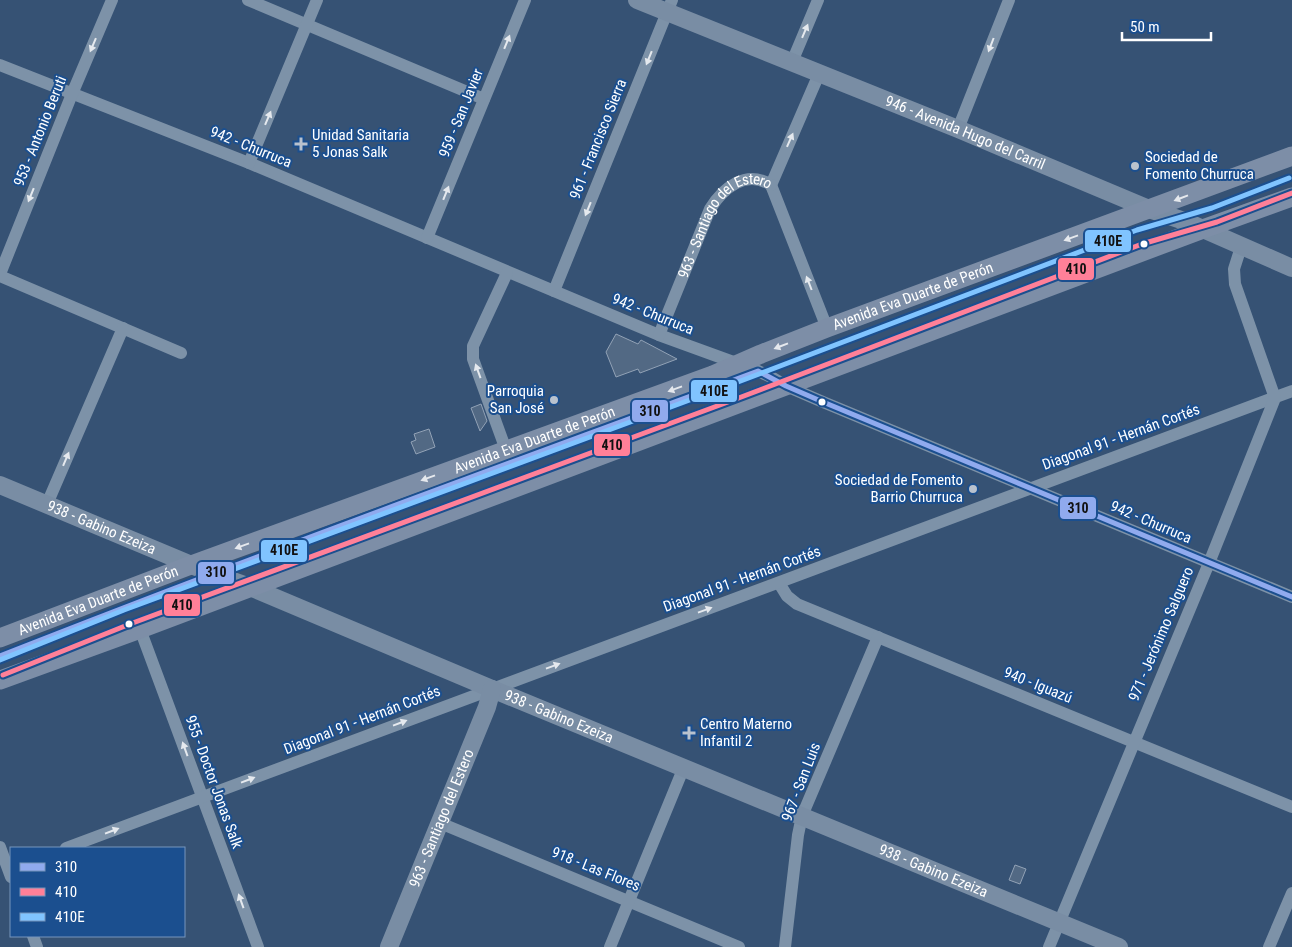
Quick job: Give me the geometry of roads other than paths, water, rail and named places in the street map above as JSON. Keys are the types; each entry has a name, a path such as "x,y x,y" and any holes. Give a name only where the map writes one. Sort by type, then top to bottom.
{"main road":[{"name":"Avenida Eva Duarte de Perón","path":"0,638 191,565 713,375 827,328 1292,156"},
{"path":"0,680 1203,229 1292,198"}],"street":[{"name":"953 - Antonio Beruti","path":"0,275 72,94 112,0"},
{"path":"248,0 484,99"},
{"path":"249,164 318,0"},
{"name":"959 - San Javier","path":"427,238 525,0"},
{"name":"946 - Avenida Hugo del Carril","path":"637,0 669,6 819,74 958,129 1149,210 1203,229 1292,268"},
{"path":"792,62 818,0"},
{"path":"958,129 1009,0"},
{"name":"961 - Francisco Sierra","path":"554,291 669,6"},
{"name":"942 - Churruca","path":"0,65 249,164 659,335 771,377 786,386 1292,597"},
{"name":"963 - Santiago del Estero","path":"659,335 715,200 736,183 751,178 761,179 771,185 819,74"},
{"path":"771,185 827,328"},
{"path":"1241,247 1234,269 1235,284 1275,398"},
{"path":"506,450 472,352 473,346 507,273"},
{"path":"0,275 181,352"},
{"path":"47,504 123,328"},
{"name":"Diagonal 91 - Hernán Cortés","path":"69,847 1292,391"},
{"name":"971 - Jerónimo Salguero","path":"1049,947 1209,563 1275,398"},
{"name":"938 - Gabino Ezeiza","path":"0,485 1120,947"},
{"name":"940 - Iguazú","path":"780,583 786,596 791,601 1292,807"},
{"name":"955 - Doctor Jonas Salk","path":"140,629 258,947"},
{"name":"967 - San Luis","path":"785,947 798,835 802,816 878,638"},
{"name":"963 - Santiago del Estero","path":"389,947 487,706 492,689"},
{"path":"610,947 684,767"},
{"name":"918 - Las Flores","path":"440,823 739,947"},
{"path":"0,847 8,872"},
{"path":"1269,947 1292,893"}],"place":[{"name":"Unidad Sanitaria 5 Jonas Salk","path":"301,144"},
{"name":"Sociedad de Fomento Churruca","path":"1135,166"},
{"name":"Parroquia San José","path":"554,400"},
{"name":"Sociedad de Fomento Barrio Churruca","path":"973,489"},
{"name":"Centro Materno Infantil 2","path":"689,733"}]}
